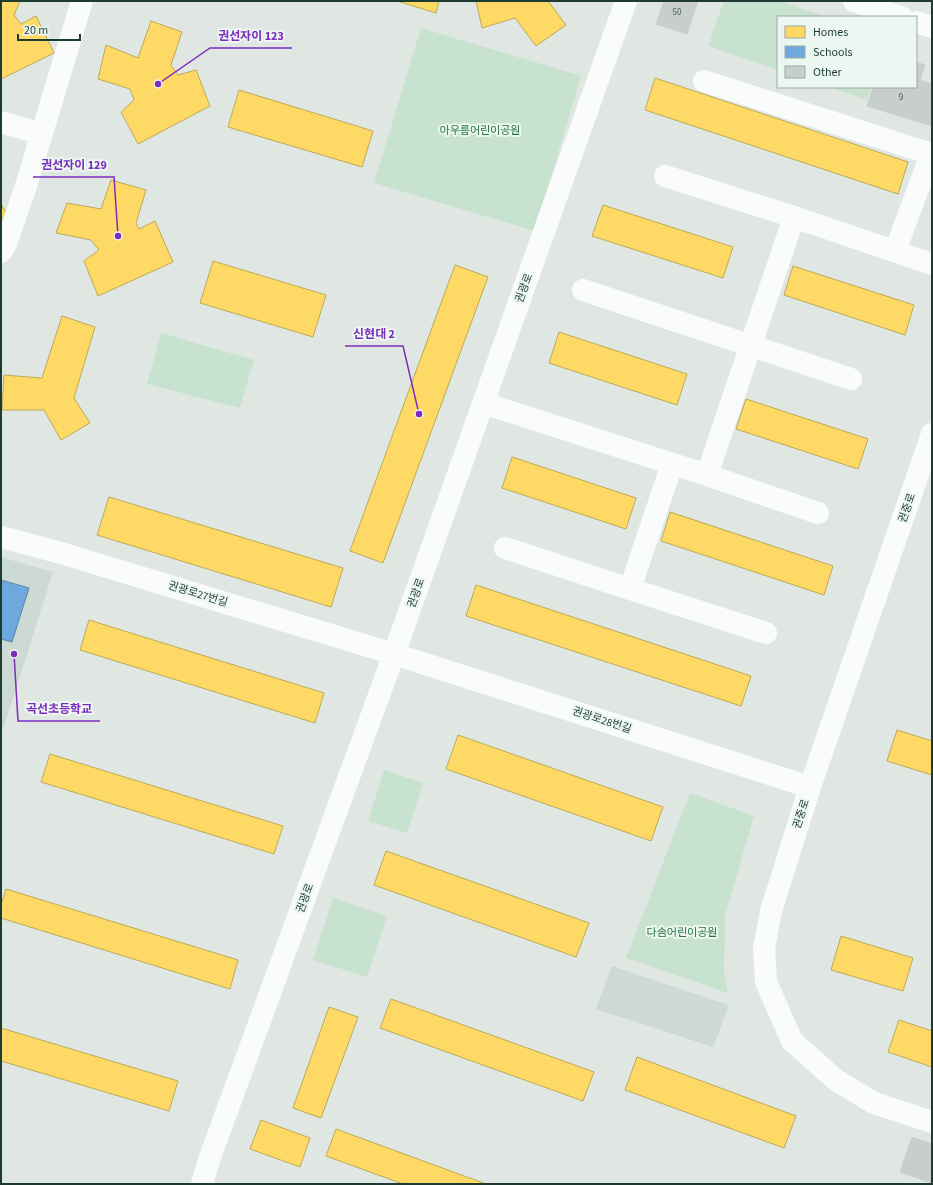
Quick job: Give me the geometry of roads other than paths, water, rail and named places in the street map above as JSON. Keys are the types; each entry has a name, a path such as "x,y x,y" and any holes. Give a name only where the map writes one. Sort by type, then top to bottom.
{"street":[{"path":"1,252 6,244 26,189 82,1"},
{"name":"권광로","path":"202,1184 394,654 626,1"},
{"path":"854,1 898,16"},
{"path":"917,22 932,28"},
{"path":"704,81 931,154 895,252"},
{"path":"1,122 42,134"},
{"path":"665,176 794,217 932,264"},
{"path":"706,475 794,217"},
{"path":"583,290 851,378"},
{"path":"483,403 818,513"},
{"name":"권중로","path":"932,434 810,787 771,911 764,948 766,982 792,1041 836,1080 874,1103 932,1122"},
{"path":"630,589 672,464"},
{"name":"권광로27번길","path":"1,537 61,553 394,654"},
{"path":"505,548 766,633"},
{"name":"권광로28번길","path":"394,654 810,787"}],"place":[{"name":"권선자이 123","path":"158,84"},
{"name":"권선자이 129","path":"118,236"},
{"name":"신현대 2","path":"419,414"},
{"name":"곡선초등학교","path":"14,654"}],"park label":[{"name":"아우름어린이공원","path":"480,130"},
{"name":"다솜어린이공원","path":"682,932"}]}
